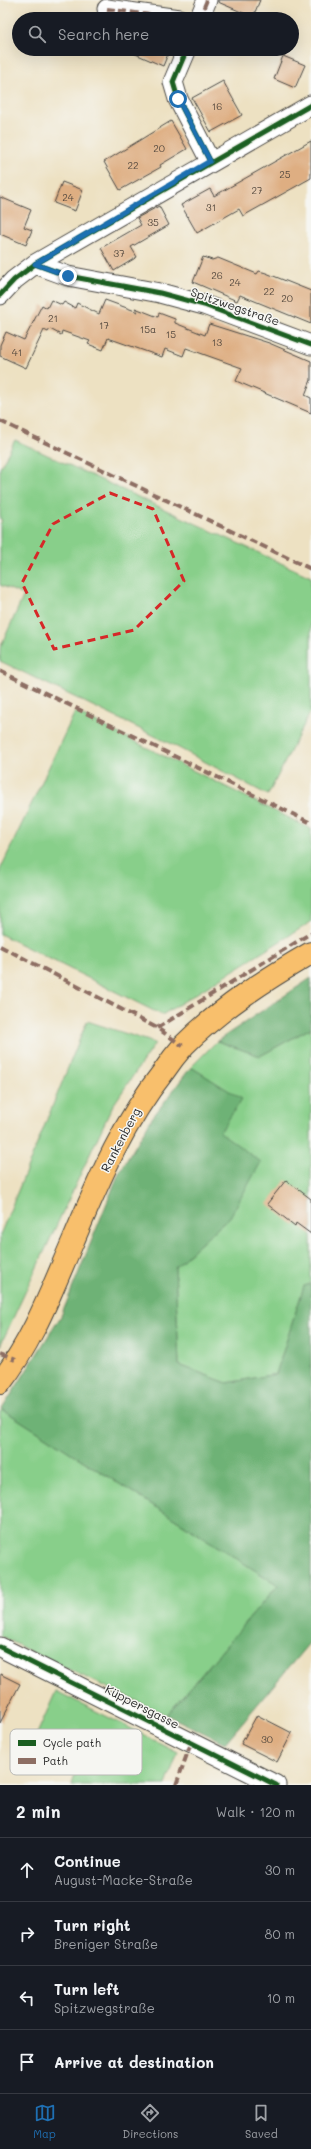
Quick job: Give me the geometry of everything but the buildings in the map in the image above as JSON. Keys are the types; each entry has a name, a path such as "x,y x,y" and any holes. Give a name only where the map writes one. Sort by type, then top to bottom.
{"main road":[{"name":"Rankenberg","path":"0,1383 36,1325 101,1176 130,1118 157,1079 184,1046 216,1017 267,979 311,953"}],"street":[{"path":"202,12 207,0"},
{"path":"107,9 129,12"},
{"path":"184,56 173,82 178,99 210,161"},
{"path":"0,295 7,275 35,264 210,161 311,105"},
{"name":"Spitzwegstraße","path":"35,264 68,276 160,293 204,305 311,345"},
{"name":"Küppersgasse","path":"0,1647 276,1785"}],"highlighted area":[{"path":"110,493 153,509 184,581 134,630 54,649 22,583 53,524"}],"green space":[{"path":"15,440 311,577 311,711 268,795 173,745 0,661 0,648 24,595 0,585 0,525 2,520 0,519 0,468"},
{"path":"75,712 311,829 311,922 162,1015 0,934 0,870"},
{"path":"311,978 311,1028 260,1056 217,1041"},
{"path":"87,1021 155,1043 112,1107 0,1346 0,1235"},
{"path":"311,1028 311,1284 304,1286 276,1374 227,1383 179,1365 175,1267 230,1217 220,1132 241,1099 191,1067 217,1041 260,1056"},
{"path":"191,1067 242,1099 220,1132 261,1162 230,1217 175,1267 179,1365 227,1383 276,1374 304,1286 311,1284 311,1641 225,1743 167,1715 278,1585 2,1409 61,1316 119,1173 152,1118"},
{"path":"2,1409 278,1585 167,1715 31,1652 0,1635 0,1412"},
{"path":"56,1691 132,1729 39,1729"},
{"path":"142,1734 178,1752 166,1785 72,1785 74,1775 142,1775"}],"marked path":[{"path":"202,12 207,0"},
{"path":"107,9 129,12"},
{"path":"0,421 311,569"},
{"path":"0,671 311,823"},
{"path":"157,1028 311,933"},
{"path":"0,946 157,1028 183,1046"},
{"path":"0,1354 15,1360"},
{"path":"176,1785 191,1743"}],"cycle path":[{"path":"184,56 173,82 178,99 210,161"},
{"path":"0,295 14,280 35,264 311,105"},
{"path":"35,264 68,276 160,293 204,305 311,345"},
{"path":"0,1647 276,1785"}],"route":[{"path":"68,276 35,264 210,161 178,99"}]}
